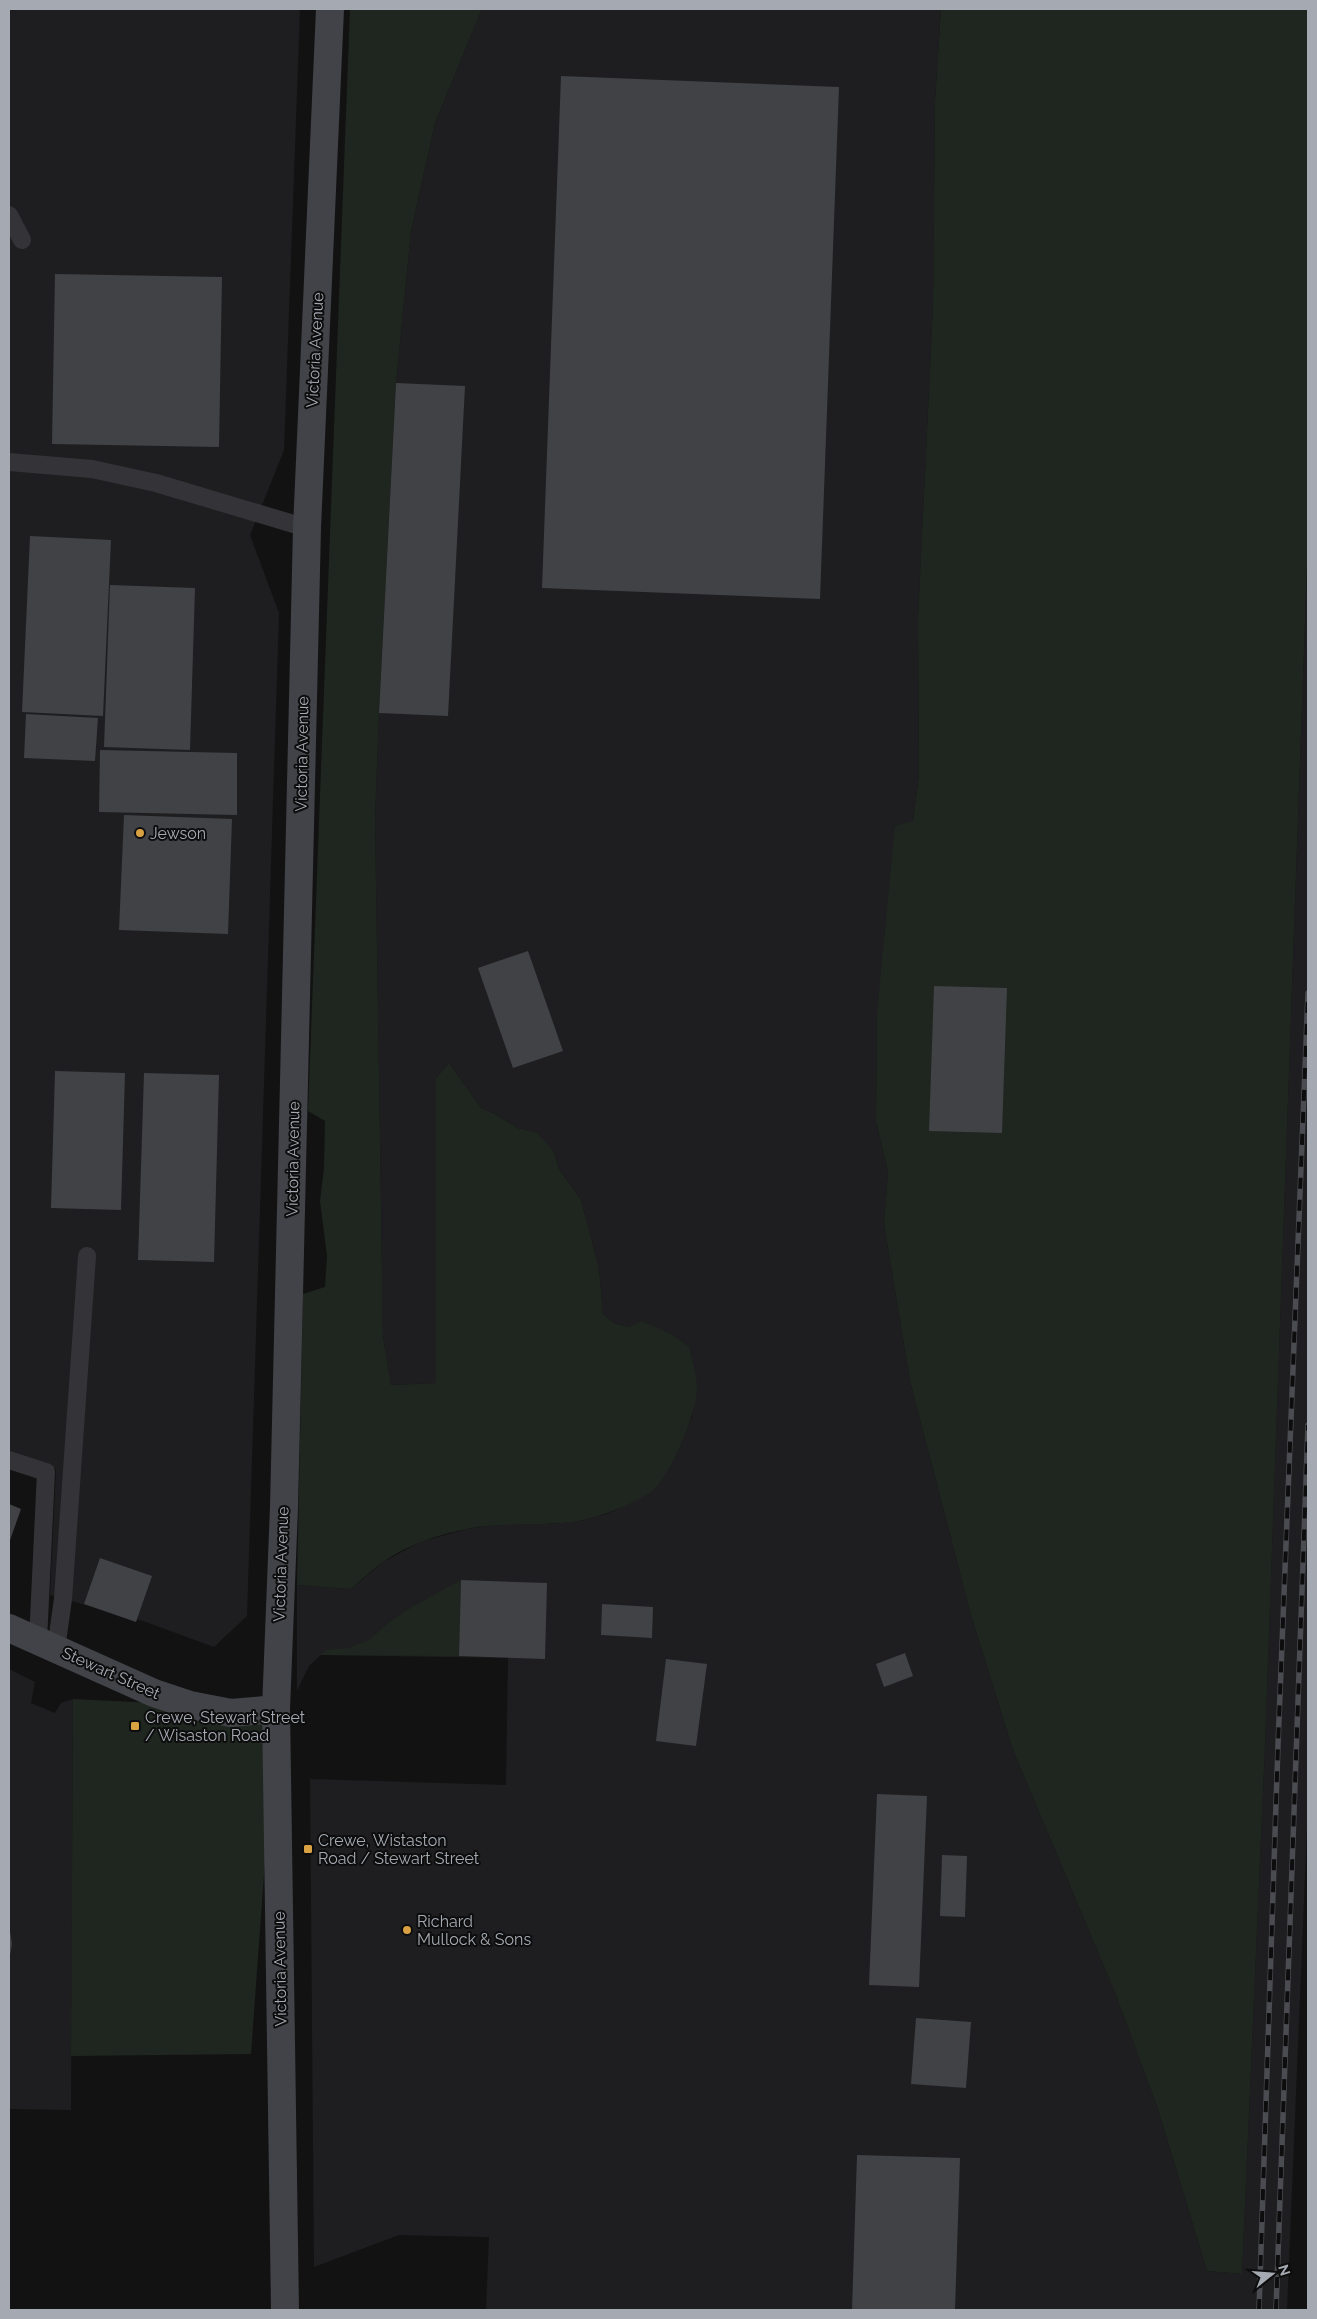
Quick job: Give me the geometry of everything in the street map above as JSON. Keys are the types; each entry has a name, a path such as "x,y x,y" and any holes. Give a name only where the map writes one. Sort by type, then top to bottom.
{"street":[{"name":"Victoria Avenue","path":"285,2310 276,1709 284,1507 307,528 330,9"},
{"name":"Stewart Street","path":"9,1628 154,1693 190,1705 231,1713 276,1709"}],"lane":[{"path":"9,215 22,240"},
{"path":"9,462 92,469 156,484 307,528"},
{"path":"47,1645 63,1599 87,1256"},
{"path":"9,1460 46,1472 47,1645"}],"shaded area":[{"path":"9,9 300,9 284,450 250,535 279,613 247,1616 214,1647 143,1621 50,1595 56,1469 9,1453"},
{"path":"350,9 482,9 435,123 411,231 396,383 375,817 383,1337 391,1385 436,1383 436,1078 449,1063 481,1108 497,1115 517,1128 537,1133 553,1150 559,1169 581,1200 599,1268 603,1314 615,1324 630,1327 641,1321 671,1334 689,1347 697,1388 689,1424 671,1465 658,1485 643,1497 610,1512 579,1521 481,1527 456,1531 412,1546 392,1556 351,1589 297,1585 303,1294 325,1287 327,1256 320,1201 324,1168 325,1121 308,1111"},
{"path":"482,9 941,9 935,101 933,307 918,618 919,775 913,821 887,927 877,1013 876,1121 888,1172 884,1224 910,1381 971,1615 1013,1750 1116,1995 1158,2109 1207,2271 1242,2274 1265,1746 1308,537 1308,1804 1287,2310 486,2310 489,2237 399,2235 314,2267 310,1779 506,1785 508,1658 321,1655 309,1666 297,1691 297,1585 351,1589 383,1562 420,1542 467,1529 503,1523 550,1524 580,1521 606,1514 629,1504 657,1486 679,1447 692,1417 697,1388 630,1327 615,1324 603,1314 599,1268 581,1200 559,1169 553,1150 536,1133 517,1128 497,1115 481,1108 449,1063 436,1078 436,1383 391,1385 383,1337 375,817 396,383 411,231 435,123"},
{"path":"941,9 1308,9 1308,537 1265,1746 1242,2274 1207,2271 1158,2109 1116,1995 1013,1750 971,1615 910,1381 884,1224 888,1172 876,1121 877,1013 895,826 913,821 919,775 918,618 933,307 935,101"},
{"path":"461,1580 459,1656 321,1655 326,1650 349,1648 369,1640 391,1621 412,1607"},
{"path":"9,1669 35,1682 31,1703 55,1713 61,1703 73,1699 71,2110 9,2109"},
{"path":"73,1699 276,1709 251,2054 71,2056"}],"building":[{"path":"561,76 839,87 820,599 542,588"},
{"path":"55,274 222,277 219,447 52,444"},
{"path":"396,383 465,386 448,716 379,713"},
{"path":"30,536 111,540 103,716 22,712"},
{"path":"110,585 195,588 190,750 104,747"},
{"path":"26,714 98,718 95,761 24,758"},
{"path":"100,750 237,753 237,815 99,812"},
{"path":"124,815 232,819 228,934 119,930"},
{"path":"528,951 563,1051 513,1068 478,968"},
{"path":"934,986 1007,988 1002,1133 929,1131"},
{"path":"55,1071 125,1073 121,1210 51,1208"},
{"path":"144,1073 219,1075 214,1262 138,1260"},
{"path":"9,1504 21,1509 9,1543"},
{"path":"100,1558 152,1576 136,1622 84,1604"},
{"path":"461,1580 547,1583 545,1659 459,1656"},
{"path":"602,1604 653,1607 652,1638 601,1635"},
{"path":"905,1653 913,1676 884,1687 876,1664"},
{"path":"666,1659 707,1664 696,1746 656,1741"},
{"path":"877,1794 927,1796 919,1987 869,1985"},
{"path":"942,1855 967,1856 965,1917 940,1916"},
{"path":"9,1932 12,1944 10,1955"},
{"path":"916,2018 971,2022 966,2088 911,2084"},
{"path":"857,2155 960,2158 955,2310 852,2310"}],"railway":[{"path":"1259,2310 1278,1745 1308,993"},
{"path":"1276,2310 1308,1425"}],"place":[{"name":"Jewson","path":"140,833"},
{"name":"Crewe, Stewart Street / Wisaston Road","path":"135,1726"},
{"name":"Crewe, Wistaston Road / Stewart Street","path":"308,1849"},
{"name":"Richard Mullock & Sons","path":"407,1930"}]}
